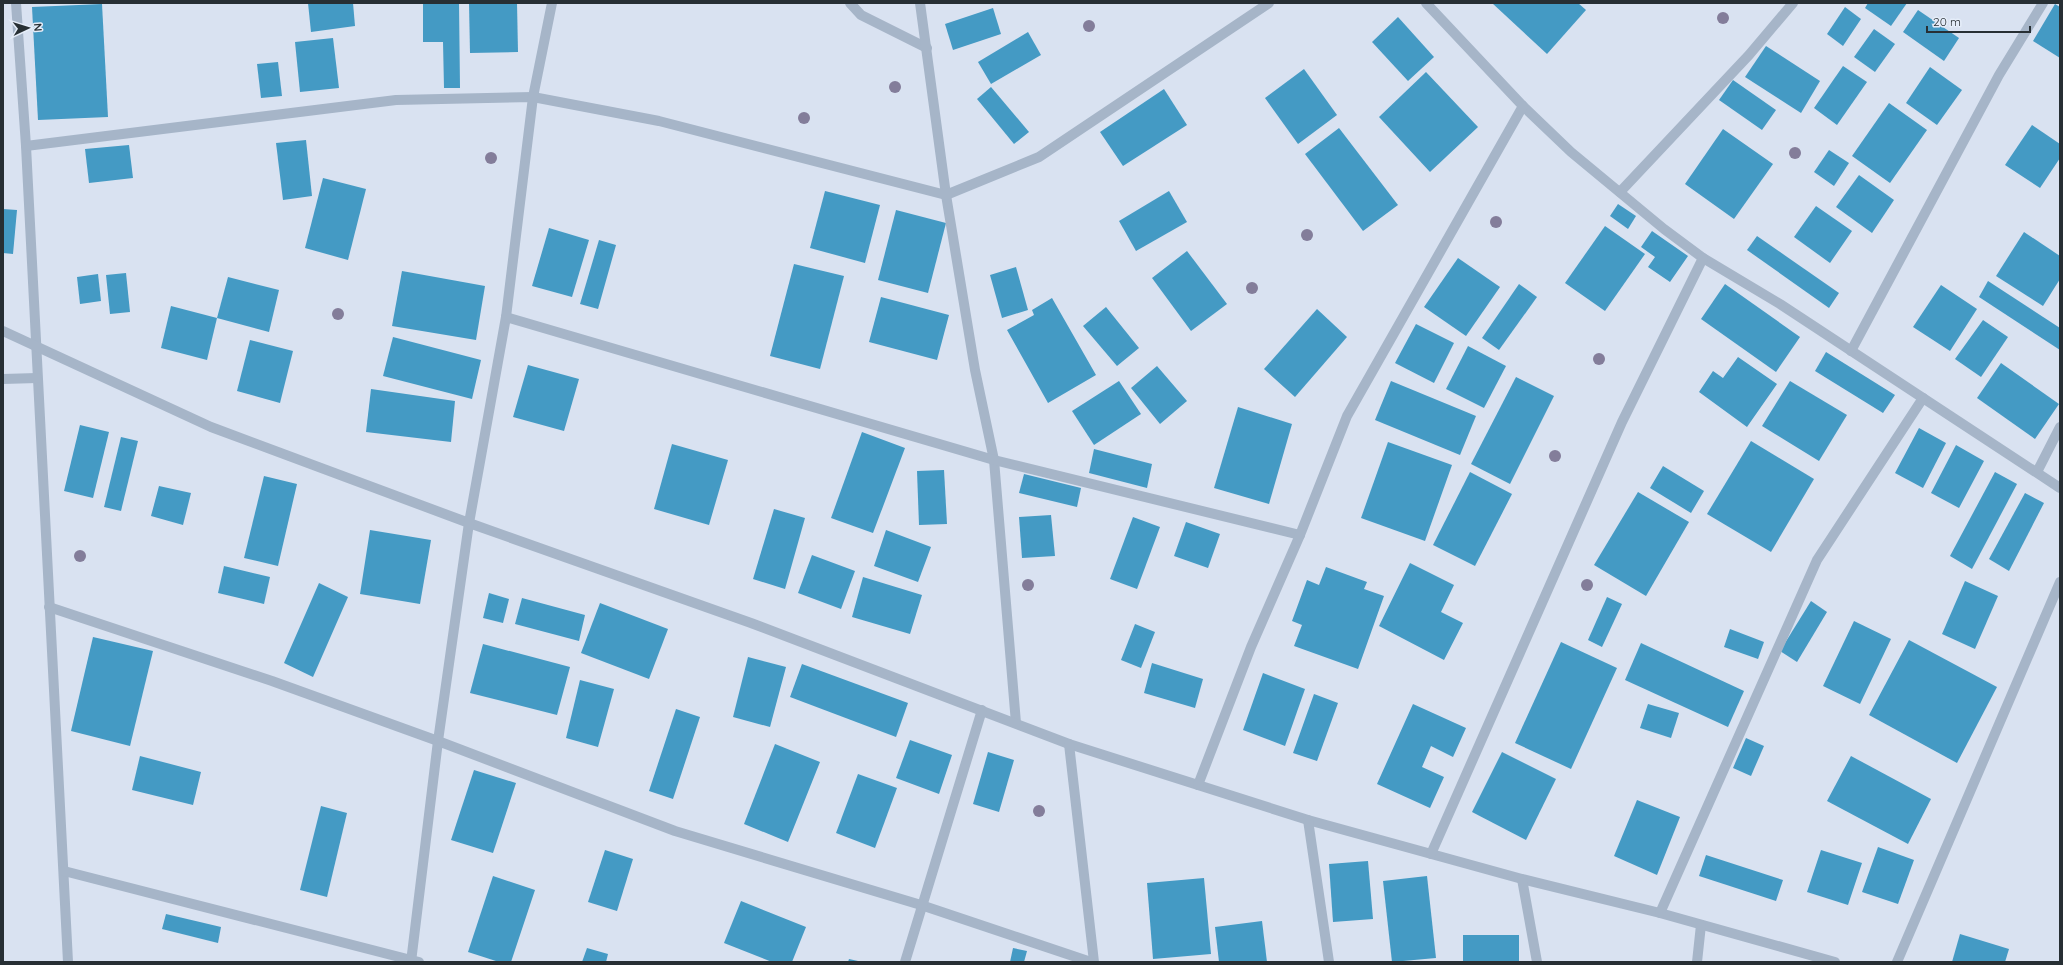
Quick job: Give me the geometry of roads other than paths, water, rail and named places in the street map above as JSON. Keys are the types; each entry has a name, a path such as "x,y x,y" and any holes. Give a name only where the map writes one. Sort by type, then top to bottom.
{"street":[{"path":"16,3 26,146 36,346 36,378 68,962"},
{"path":"64,871 414,961 438,741 469,523 506,317 533,98 552,3"},
{"path":"850,3 861,15 927,48"},
{"path":"920,3 946,195 975,370 994,460 1016,723"},
{"path":"26,146 396,100 533,98 659,121 946,195 1039,157 1269,3"},
{"path":"1426,3 1523,106 1571,152 1664,229 1703,258 1780,304 2060,488"},
{"path":"1620,192 1748,56 1793,3"},
{"path":"1851,351 1999,75 2043,3"},
{"path":"1198,785 1251,647 1300,535 1348,416 1523,106"},
{"path":"1431,854 1622,422 1703,258"},
{"path":"506,317 994,460 1300,535"},
{"path":"3,331 211,427 469,523 751,623 1069,744 1308,820 1522,880 1660,913 1835,962"},
{"path":"3,379 36,378"},
{"path":"1660,913 1817,560 1923,398"},
{"path":"2036,472 2060,427"},
{"path":"1897,962 2060,582"},
{"path":"49,607 272,681 438,741 675,832 921,905 1090,962"},
{"path":"905,962 921,905 982,710"},
{"path":"1069,744 1094,962"},
{"path":"1308,820 1329,962"},
{"path":"1522,880 1537,962"},
{"path":"1697,962 1701,925"}]}
